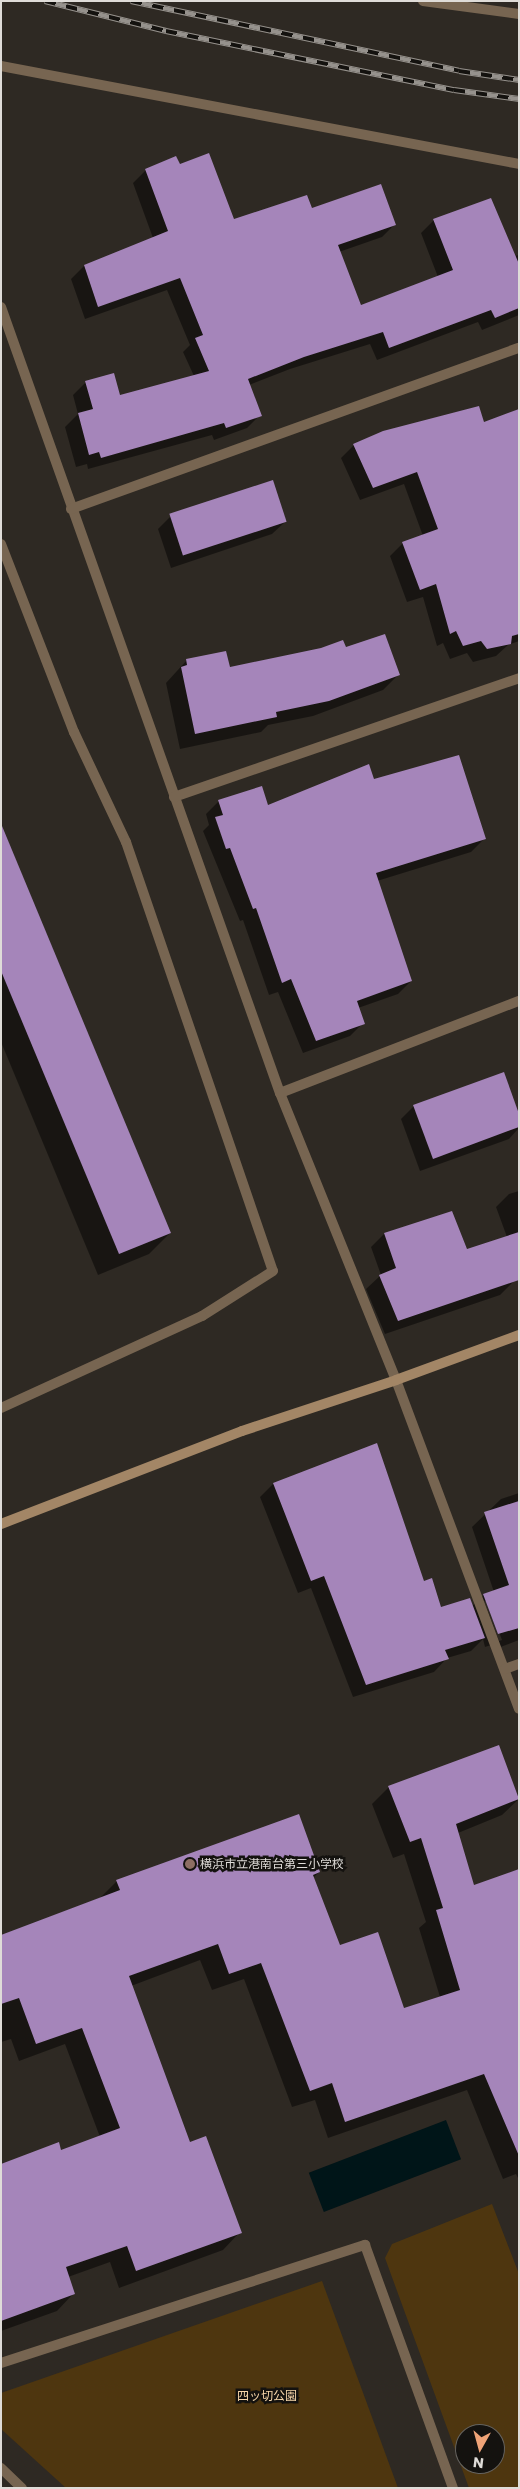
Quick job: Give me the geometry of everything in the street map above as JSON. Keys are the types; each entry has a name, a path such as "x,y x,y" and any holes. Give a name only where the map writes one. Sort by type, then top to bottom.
{"street":[{"path":"423,1 472,4 519,14"},
{"path":"1,66 519,164"},
{"path":"1,307 71,509 280,1093 396,1380 519,1709"},
{"path":"71,509 519,348"},
{"path":"1,544 74,732 126,842 273,1271 202,1316 1,1408"},
{"path":"174,797 519,678"},
{"path":"280,1093 519,1001"},
{"path":"1,1524 242,1431 396,1380 519,1335"},
{"path":"504,1669 519,1664"},
{"path":"1,2364 365,2245 453,2488"},
{"path":"1,2468 22,2488"}],"green space":[{"path":"492,2204 519,2274 519,2488 469,2488 464,2474 505,2474 505,2424 455,2424 455,2450 385,2258 392,2244"},
{"name":"四ッ切公園","path":"322,2281 398,2488 66,2488 1,2429 1,2393"}],"shaded area":[{"path":"446,2120 461,2159 324,2212 309,2173"}],"building":[{"path":"209,153 234,219 307,195 312,208 381,184 396,225 338,245 361,305 453,270 433,219 491,198 519,264 519,308 495,318 491,310 389,348 383,332 304,357 248,379 262,416 226,428 224,423 101,458 99,452 89,455 78,413 93,409 85,381 114,373 120,395 209,371 195,338 203,335 180,278 98,307 84,265 168,231 145,169 176,156 180,164"},
{"path":"479,406 484,422 519,409 519,634 512,636 511,644 487,649 481,641 463,646 456,631 450,634 436,584 420,590 402,542 438,529 417,472 373,488 353,444 383,431"},
{"path":"273,480 287,522 183,556 169,514"},
{"path":"385,634 400,675 329,701 276,712 277,717 195,734 181,667 187,665 186,659 226,651 230,667 321,648 343,640 346,647"},
{"path":"459,755 486,839 376,873 412,981 357,1001 365,1024 316,1041 291,979 282,983 256,908 253,909 230,848 226,849 215,817 223,815 218,800 262,786 268,805 369,764 374,779"},
{"path":"2,826 171,1233 119,1254 1,971"},
{"path":"504,1072 519,1114 519,1127 433,1159 413,1105"},
{"path":"452,1211 467,1249 519,1232 519,1280 398,1321 379,1275 396,1268 384,1233"},
{"path":"377,1443 424,1581 432,1578 441,1607 470,1598 485,1638 445,1650 449,1659 366,1685 324,1576 311,1581 273,1483"},
{"path":"519,1501 519,1628 498,1634 483,1594 509,1585 484,1512"},
{"path":"499,1745 519,1799 456,1824 474,1885 519,1869 519,2156 484,2074 345,2122 332,2083 310,2091 261,1963 229,1974 218,1944 129,1976 190,2142 206,2136 242,2233 136,2271 127,2246 66,2267 75,2294 1,2321 1,2164 59,2142 61,2150 120,2128 82,2028 36,2044 19,1998 1,2004 1,1935 120,1890 116,1880 299,1814 320,1872 313,1875 340,1945 378,1932 404,2008 460,1990 436,1910 443,1908 421,1838 410,1842 388,1786"}],"railway":[{"path":"45,1 166,31 454,90 519,99"},
{"path":"131,1 459,71 519,80"}],"place":[{"name":"横浜市立港南台第三小学校","path":"190,1864"}]}
